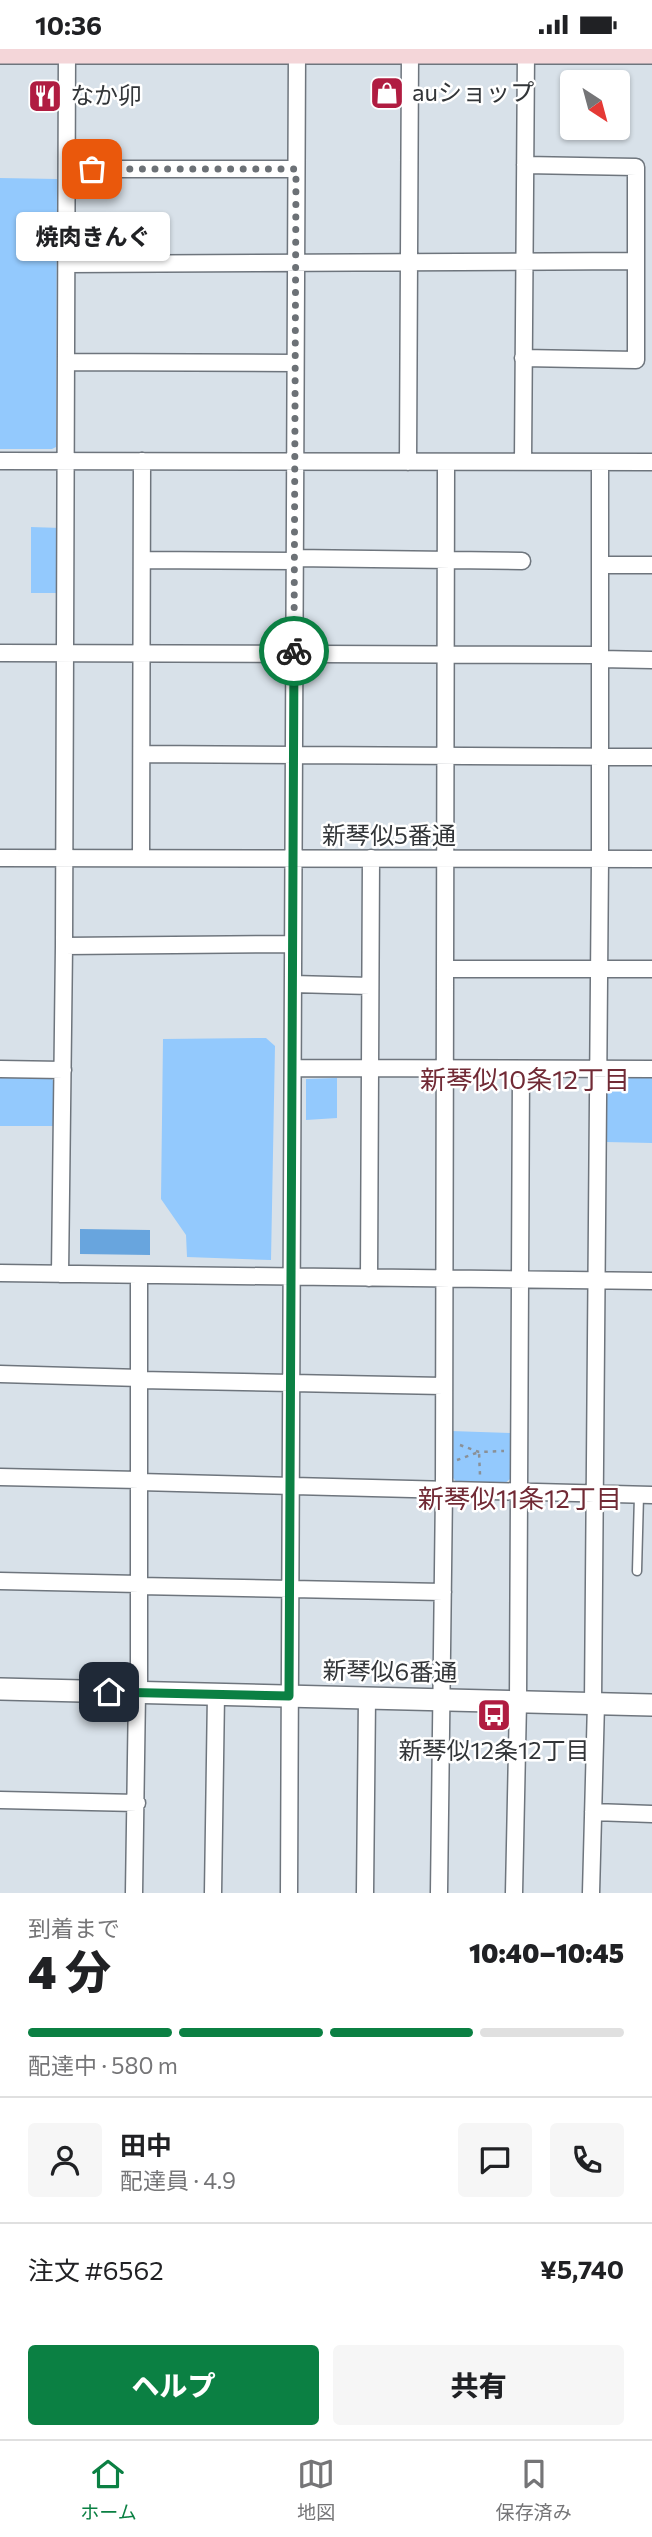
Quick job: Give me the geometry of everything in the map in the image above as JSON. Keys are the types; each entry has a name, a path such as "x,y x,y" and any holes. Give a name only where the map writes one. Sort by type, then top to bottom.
{"main road":[{"path":"0,52 652,52"}],"street":[{"path":"60,1274 64,946 67,50"},
{"path":"523,462 526,51"},
{"path":"289,1893 297,52"},
{"path":"408,462 410,52"},
{"path":"523,358 636,360 636,167 525,165"},
{"path":"67,169 296,169"},
{"path":"67,264 635,261"},
{"path":"66,362 295,363"},
{"path":"0,461 652,462"},
{"path":"141,858 142,461"},
{"path":"439,1893 444,1490 446,462"},
{"path":"591,1893 595,1703 600,462"},
{"path":"142,560 522,561"},
{"path":"600,565 652,565"},
{"path":"0,653 446,654 652,660"},
{"path":"142,754 652,757"},
{"name":"新琴似5番通","path":"0,858 652,859"},
{"path":"369,1278 371,858"},
{"path":"64,946 293,944"},
{"path":"446,969 652,969"},
{"path":"293,984 370,986"},
{"path":"292,1068 652,1069"},
{"path":"0,1069 63,1070"},
{"path":"514,1893 518,1702 521,1070"},
{"path":"0,1273 652,1281"},
{"path":"134,1893 139,1585 139,1275"},
{"path":"0,1374 443,1386"},
{"path":"0,1478 646,1495"},
{"path":"0,1581 443,1592"},
{"name":"新琴似6番通","path":"0,1689 652,1705"},
{"path":"213,1893 216,1694"},
{"path":"365,1893 367,1698"},
{"path":"0,1800 137,1803"},
{"path":"593,1812 652,1814"}],"lane":[{"path":"637,1571 646,1495"}],"path":[{"path":"450,1441 478,1452"},
{"path":"450,1463 478,1452 511,1451"},
{"path":"478,1452 480,1482"}],"shaded area":[{"path":"0,178 57,179 56,447 52,449 0,449"},
{"path":"31,527 61,528 61,593 31,593"},
{"path":"266,1038 275,1046 271,1260 187,1257 186,1235 161,1199 163,1039"},
{"path":"49,1075 54,1082 54,1126 0,1126 0,1078"},
{"path":"337,1078 337,1118 306,1120 306,1079"},
{"path":"610,1078 652,1078 652,1143 606,1142 605,1082"},
{"path":"80,1229 150,1230 150,1255 80,1254"},
{"path":"451,1431 510,1433 510,1479 504,1484 457,1483 451,1475"}],"way so far":[{"path":"92,169 296,169 294,651"}],"place":[{"name":"auショップ","path":"387,93"},
{"name":"なか卯","path":"45,96"},
{"name":"焼肉きんぐ","path":"92,169"},
{"name":"新琴似12条12丁目","path":"494,1715"}],"district":[{"name":"新琴似10条12丁目","path":"525,1080"},
{"name":"新琴似11条12丁目","path":"520,1499"}],"route":[{"path":"109,1692 289,1696 294,651"}]}
